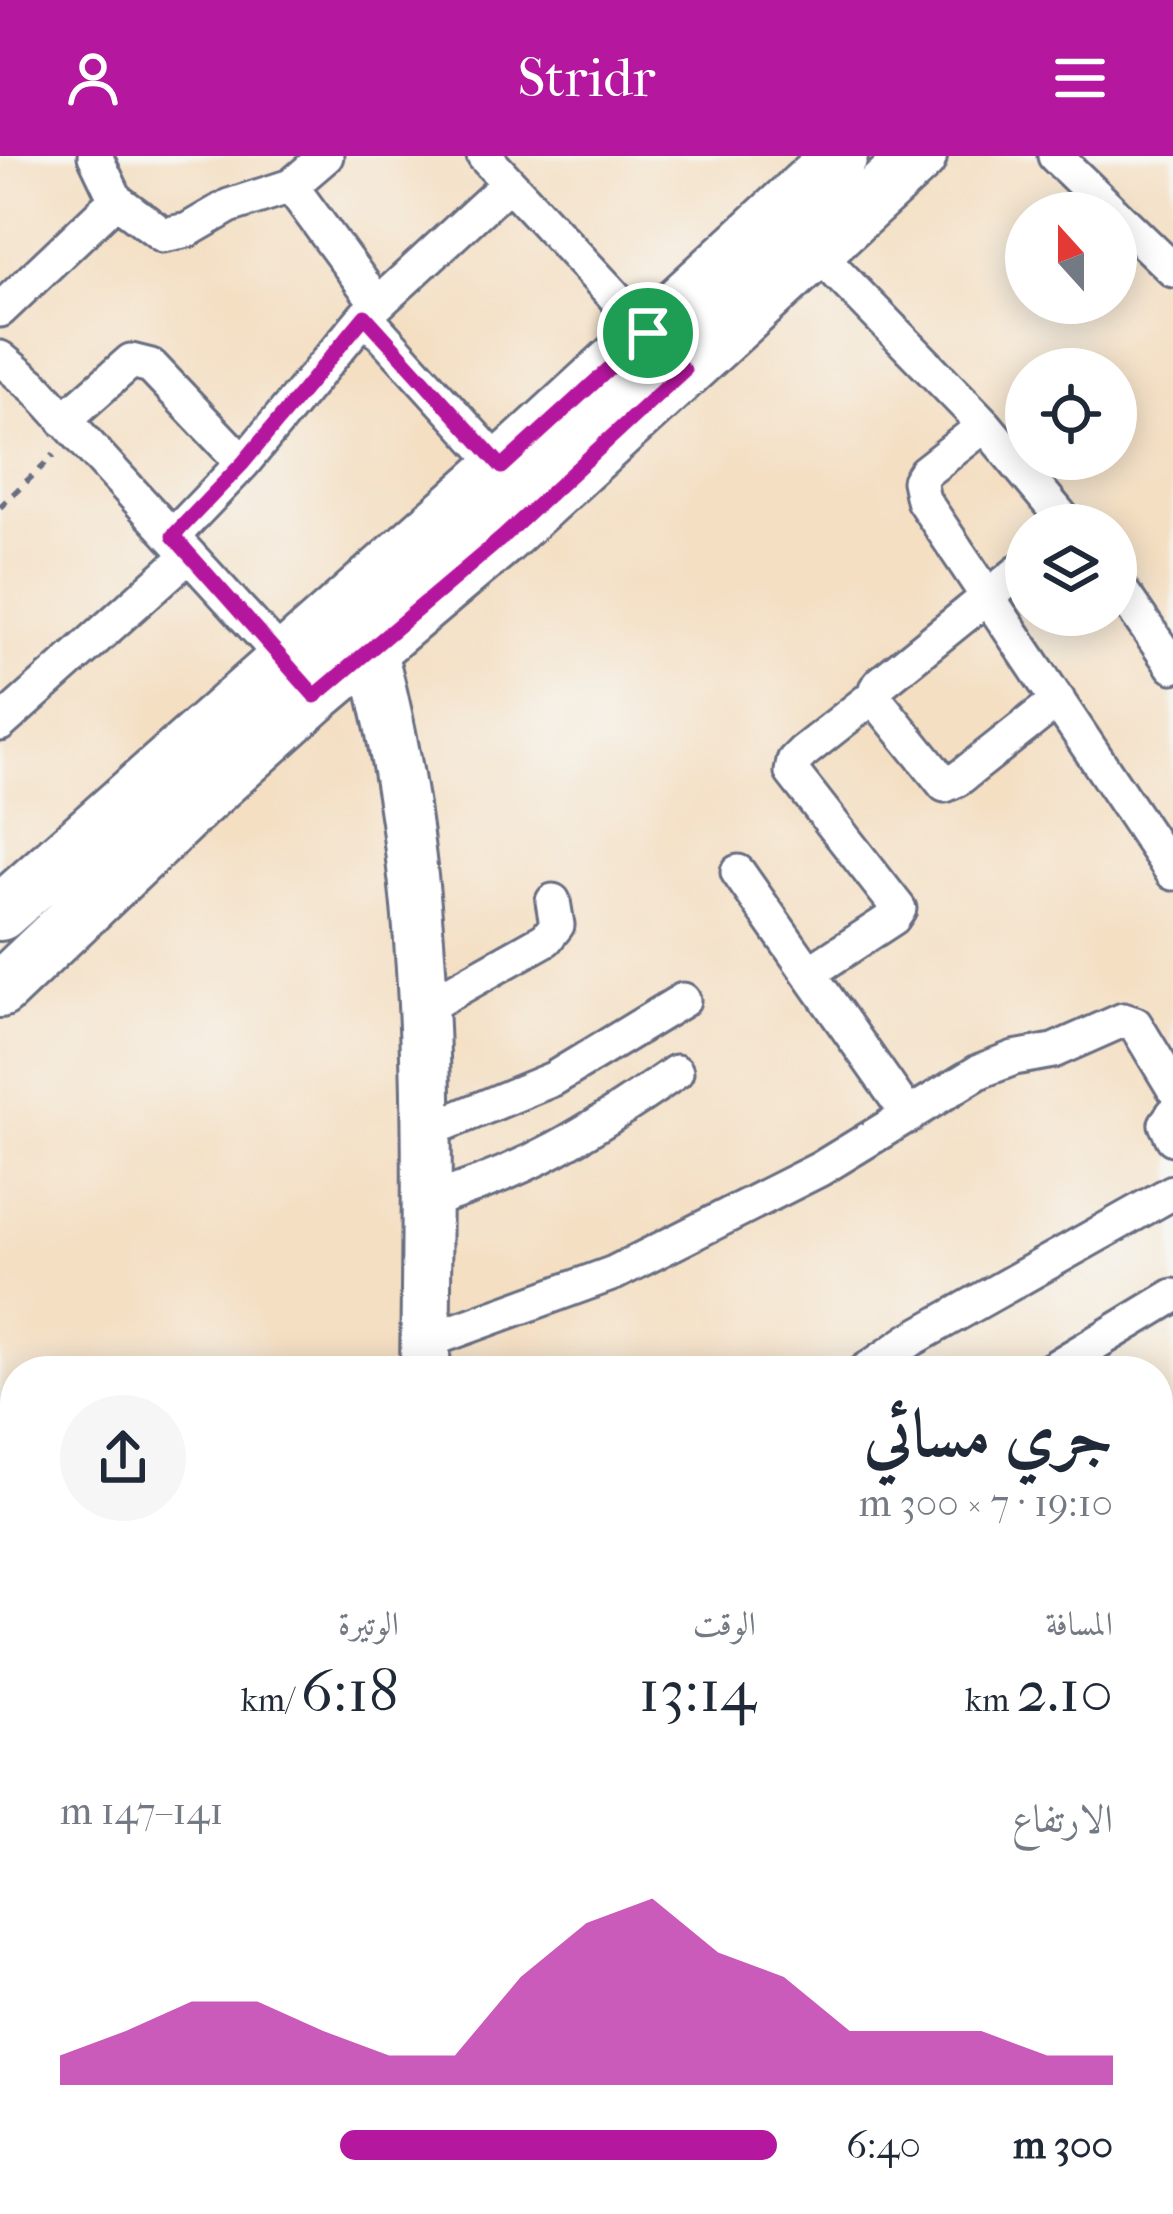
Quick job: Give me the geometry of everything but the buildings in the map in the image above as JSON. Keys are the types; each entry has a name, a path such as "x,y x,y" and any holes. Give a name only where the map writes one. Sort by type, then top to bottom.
{"main road":[{"path":"0,914 300,677 372,650 666,352 840,156"},
{"path":"0,990 300,677 355,595 502,467 816,251 919,156"}],"street":[{"path":"94,156 116,200 163,235 201,224 229,206 291,187 326,156"},
{"path":"484,156 666,352"},
{"path":"1055,156 1092,192"},
{"path":"3,716 181,546 371,309 508,184"},
{"path":"291,187 371,309 502,467"},
{"path":"0,310 116,200"},
{"path":"1137,235 1173,270"},
{"path":"816,251 985,424 1051,504"},
{"path":"0,358 36,388 300,677"},
{"path":"71,427 131,361 142,361 243,463"},
{"path":"985,424 925,472 919,491 1173,873"},
{"path":"809,973 898,914 896,901 792,772 794,760 1005,583"},
{"path":"355,595 372,650 407,813 427,1131 425,1356 614,1273 820,1169 980,1071 1015,1058 1053,1051 1123,1020 1135,1024 1173,1088"},
{"path":"1137,614 1173,666"},
{"path":"875,695 879,707 945,785 1058,700"},
{"path":"738,872 909,1117"},
{"path":"422,1008 546,939 557,925 553,901"},
{"path":"427,1131 553,1079 683,1000"},
{"path":"425,1202 478,1186 550,1155 676,1072"},
{"path":"1173,1114 1166,1124 1173,1138"},
{"path":"887,1356 1173,1192"},
{"path":"1074,1356 1173,1296"}],"path":[{"path":"0,507 71,427"}],"route":[{"path":"365,316 502,467 648,333 684,370 502,538 315,696 173,536 243,463 365,316"}]}
